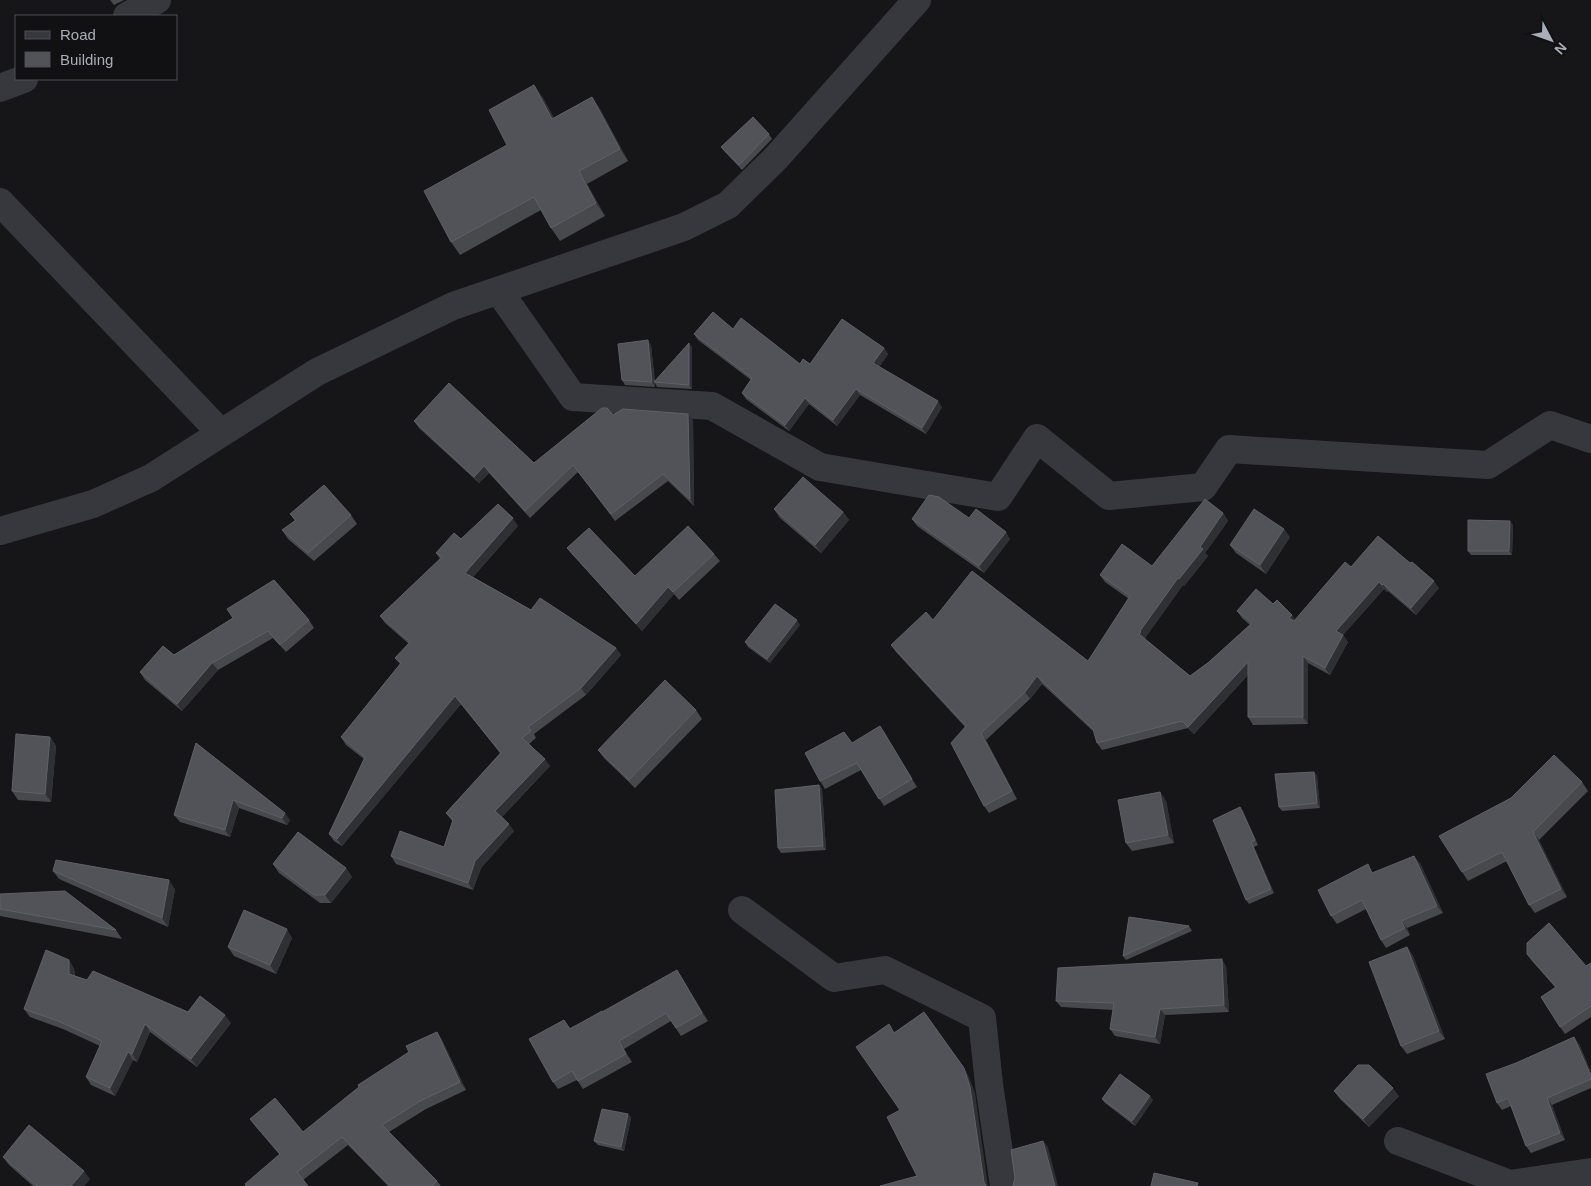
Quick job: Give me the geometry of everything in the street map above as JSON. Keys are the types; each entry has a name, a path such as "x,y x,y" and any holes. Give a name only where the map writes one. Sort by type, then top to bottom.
{"street":[{"path":"128,15 157,0"},
{"path":"0,531 93,504 151,478 317,372 454,306 684,227 728,205 776,158 917,0"},
{"path":"0,88 21,80"},
{"path":"0,202 221,433"},
{"path":"499,291 572,397 712,406 820,467 998,497 1037,438 1109,496 1203,487 1230,449 1488,465 1550,425 1591,439"},
{"path":"742,910 834,978 885,970 982,1018 989,1084 1004,1186"},
{"path":"1398,1141 1513,1185 1591,1172"}],"building":[{"path":"534,85 552,119 592,97 620,149 579,171 596,203 551,228 534,197 451,242 424,191 507,145 489,110"},
{"path":"753,117 769,134 739,165 721,147"},
{"path":"713,312 733,329 741,318 800,364 803,359 810,364 842,319 884,348 873,363 938,401 922,428 856,389 833,420 805,398 785,425 742,393 752,378 694,334"},
{"path":"648,340 652,382 622,380 618,344"},
{"path":"689,343 689,385 654,382"},
{"path":"449,383 534,463 602,408 607,408 613,415 623,409 688,414 690,499 663,474 611,514 573,465 525,511 484,466 474,477 414,421"},
{"path":"803,477 843,512 815,545 774,509"},
{"path":"324,485 351,515 308,553 282,530 296,520 290,514"},
{"path":"929,495 939,497 969,518 976,509 1006,532 979,566 912,519"},
{"path":"1205,499 1223,513 1200,547 1203,549 1178,578 1139,634 1190,676 1209,662 1252,623 1237,611 1256,589 1273,604 1277,600 1292,615 1289,618 1294,621 1345,562 1351,567 1378,536 1434,581 1411,608 1379,582 1336,631 1343,635 1325,668 1303,656 1303,717 1248,717 1248,662 1188,727 1182,721 1097,743 1093,729 1037,676 1025,692 981,733 1012,791 984,806 951,743 966,726 891,645 926,612 933,620 972,571 1088,661 1130,596 1100,575 1122,544 1152,566"},
{"path":"498,504 513,518 465,573 531,610 540,598 616,648 581,688 528,727 531,731 522,738 545,759 495,811 509,824 475,861 468,883 391,856 400,831 444,847 453,820 446,813 501,753 455,696 337,839 329,834 365,757 341,737 401,663 395,658 410,642 380,616 442,557 436,553 454,533 461,539"},
{"path":"1254,509 1284,529 1260,565 1230,545"},
{"path":"1468,520 1510,521 1509,551 1468,551"},
{"path":"688,526 714,554 673,592 668,587 636,624 567,548 589,528 635,576"},
{"path":"274,580 309,620 280,645 268,631 212,663 177,704 140,672 163,646 174,655 233,618 227,609"},
{"path":"775,604 797,620 767,659 745,642"},
{"path":"665,680 696,710 629,780 598,750"},
{"path":"880,726 912,779 879,799 857,763 820,781 805,753 844,732 852,743"},
{"path":"16,734 50,737 45,794 12,791"},
{"path":"196,743 285,813 282,818 233,800 225,830 174,815"},
{"path":"1554,755 1582,782 1533,832 1561,889 1529,905 1502,852 1462,872 1439,836 1511,798"},
{"path":"1314,772 1317,803 1279,807 1275,774"},
{"path":"819,785 823,846 778,848 775,790"},
{"path":"1160,792 1168,835 1126,843 1118,800"},
{"path":"1240,807 1255,840 1251,842 1271,889 1246,900 1213,820"},
{"path":"298,832 346,868 325,895 314,895 273,864"},
{"path":"1414,856 1437,906 1401,921 1405,928 1381,940 1362,900 1331,916 1318,890 1368,864 1372,873"},
{"path":"56,860 169,880 162,918 53,871"},
{"path":"65,891 116,930 0,909 0,894"},
{"path":"244,910 287,929 270,965 228,947"},
{"path":"1129,917 1189,926 1123,956"},
{"path":"1549,923 1586,966 1591,963 1591,1006 1560,1027 1541,997 1556,987 1527,954 1527,943"},
{"path":"1407,947 1439,1031 1401,1046 1369,962"},
{"path":"46,950 69,960 69,974 87,980 93,971 188,1012 200,996 225,1015 191,1059 145,1024 132,1054 128,1052 110,1088 86,1077 102,1041 58,1021 24,1009"},
{"path":"1222,959 1224,1005 1160,1009 1155,1037 1110,1029 1114,1003 1056,1001 1058,968"},
{"path":"677,970 702,1013 676,1028 666,1013 619,1041 626,1054 578,1081 572,1071 553,1082 529,1039 564,1020 570,1029"},
{"path":"924,1012 964,1068 970,1087 986,1186 880,1186 917,1176 887,1117 900,1110 856,1047 889,1024 894,1033"},
{"path":"437,1032 460,1082 420,1101 382,1125 437,1181 432,1186 390,1186 342,1137 297,1172 308,1186 246,1186 245,1184 280,1154 250,1119 275,1098 303,1132 359,1087 358,1085 409,1052 406,1046"},
{"path":"1574,1037 1591,1079 1547,1098 1560,1133 1526,1146 1508,1098 1497,1103 1486,1074"},
{"path":"1358,1065 1369,1065 1393,1088 1363,1119 1334,1091"},
{"path":"1120,1074 1150,1096 1132,1121 1102,1099"},
{"path":"602,1109 628,1114 621,1147 594,1141"},
{"path":"29,1125 84,1171 71,1186 37,1186 3,1157"},
{"path":"1043,1141 1055,1186 1013,1186 1015,1178 1011,1150"},
{"path":"1154,1173 1198,1183 1197,1186 1151,1186"}]}
